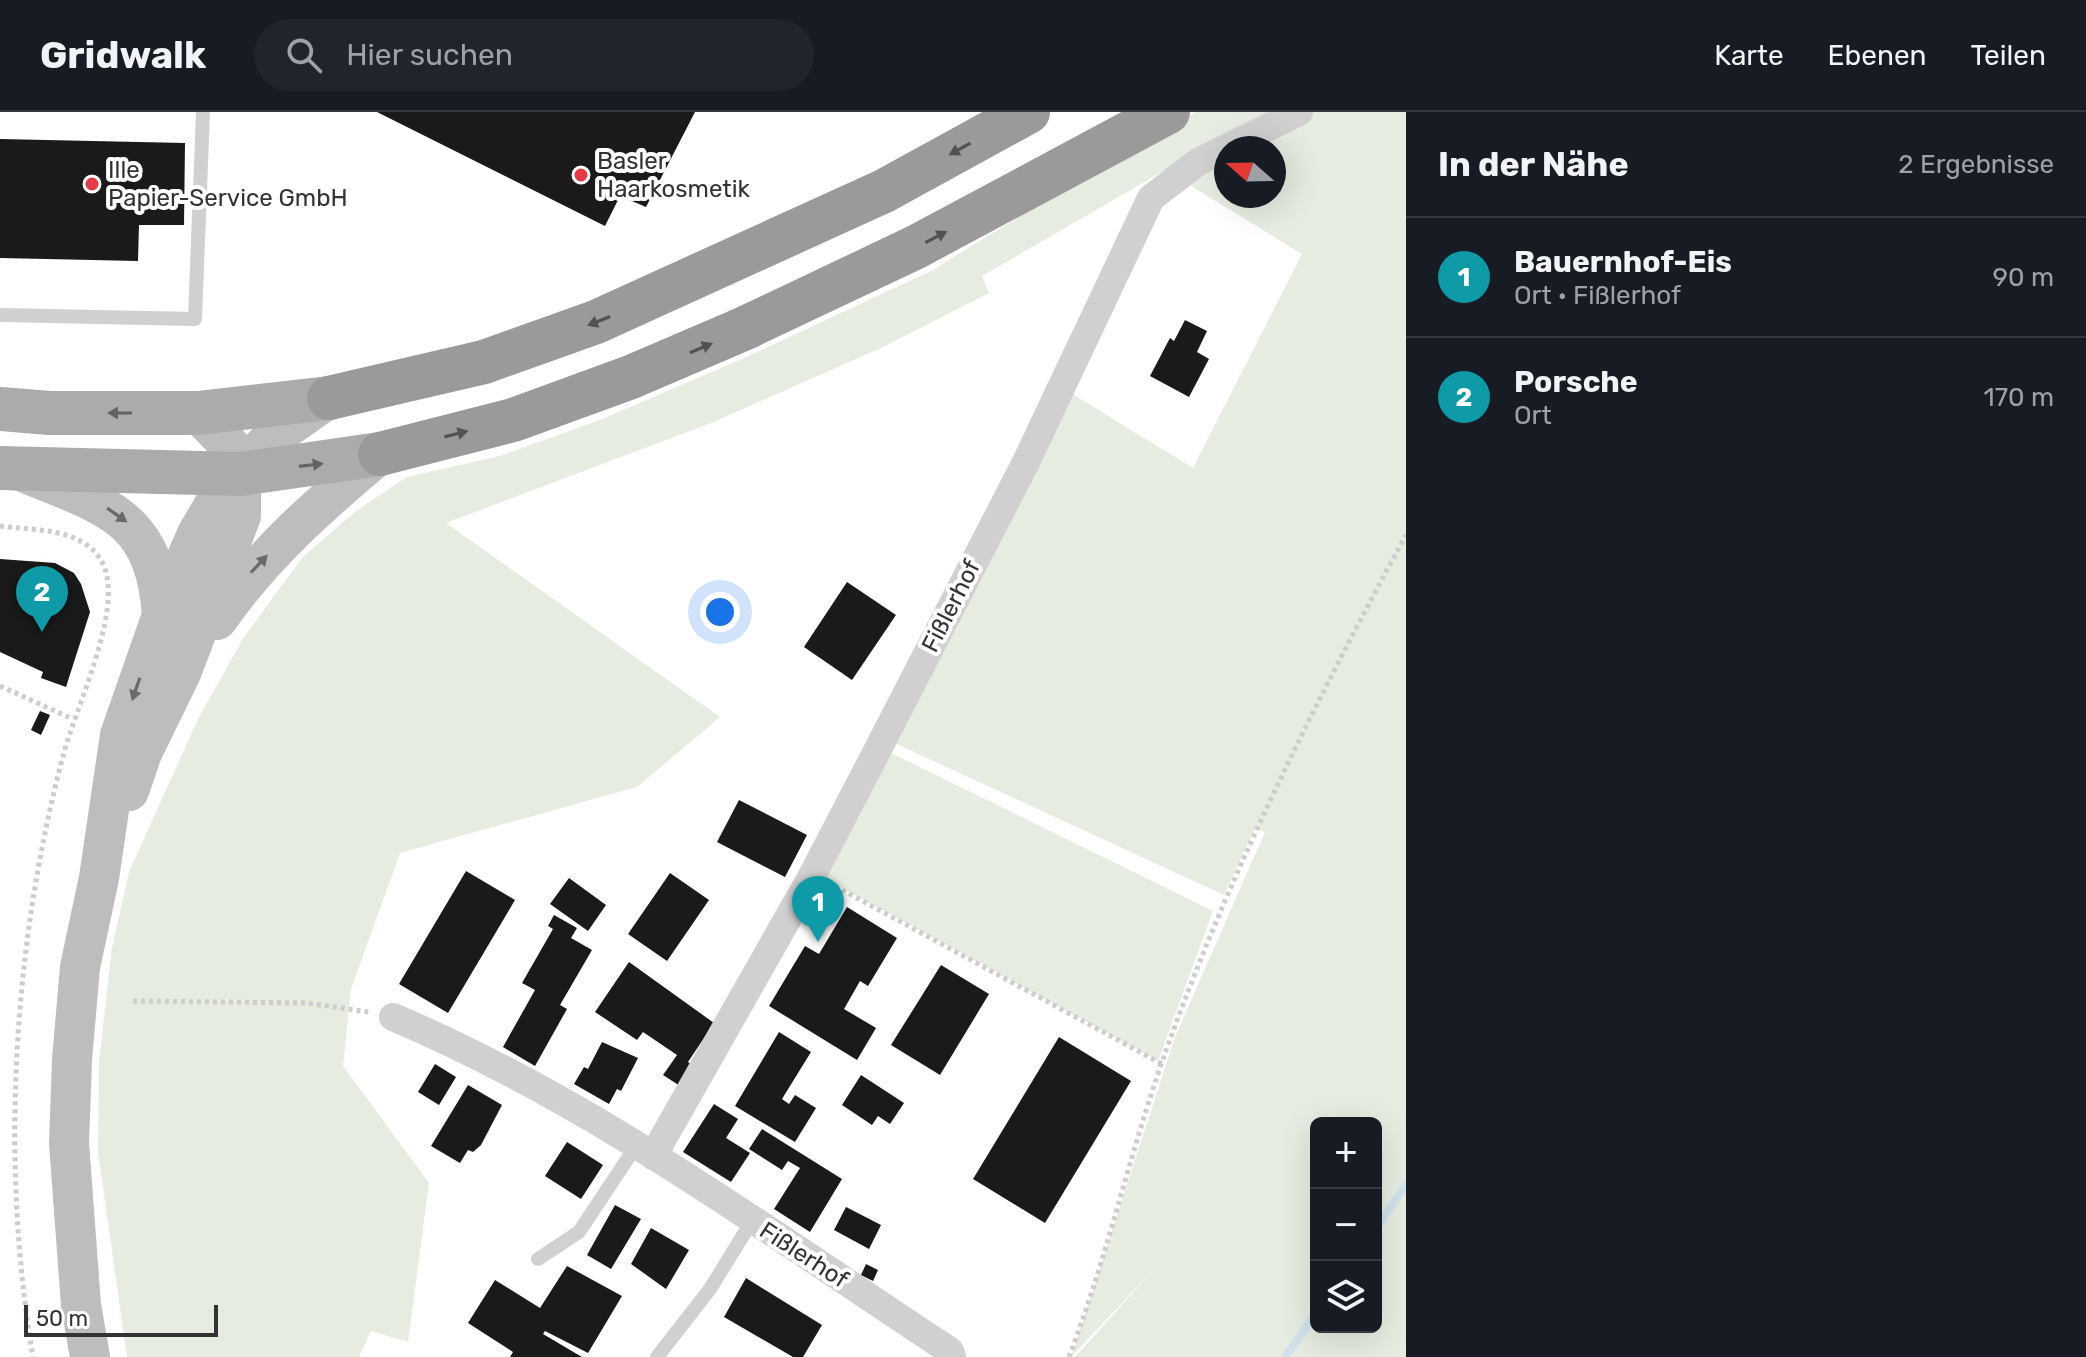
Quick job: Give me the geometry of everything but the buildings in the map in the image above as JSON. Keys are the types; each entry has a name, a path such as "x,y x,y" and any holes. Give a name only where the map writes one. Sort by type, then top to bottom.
{"highway":[{"path":"329,398 484,362 596,322 884,191 1028,112"},
{"path":"380,454 513,420 631,377 729,335 916,247 1168,112"}],"main road":[{"path":"0,409 50,413 198,413 329,398"},
{"path":"90,1357 81,1305 69,1143 80,967 99,878 120,735 162,615 197,534 217,500 269,440 329,398"},
{"path":"99,878 142,753 181,673 241,516 241,474 232,448 198,413"},
{"path":"10,469 241,474 380,454"},
{"path":"181,673 248,576 296,526 380,454"},
{"path":"10,469 111,509 127,521 152,558 160,581 162,615"}],"street":[{"name":"Fißlerhof","path":"645,1151 813,874 1025,464 1151,198 1198,162 1299,112"},
{"name":"Fißlerhof","path":"393,1017 455,1044 645,1151 950,1351 952,1357"}],"lane":[{"path":"0,315 195,319 203,112"},
{"path":"538,1259 579,1232 645,1151"},
{"path":"657,1357 710,1289 752,1221"}],"path":[{"path":"0,526 67,535 87,543 100,556 107,573 106,623 73,719 36,875 22,995 15,1146 23,1301 33,1357"},
{"path":"1069,1357 1087,1309 1162,1064 1214,927 1353,632 1406,535"},
{"path":"0,686 73,719"},
{"path":"813,874 1162,1064"},
{"path":"22,995 32,996"},
{"path":"133,1001 307,1003 348,1007 393,1017"}],"shaded area":[{"path":"1196,112 1406,112 1406,1357 1075,1357 1156,1267 1071,1357 1175,1037 1265,832 1255,828 1224,895 888,740 1061,387 1193,468 1302,254 1227,208 1286,208 1286,136 1214,136 1214,200 1165,170 982,276 989,293 881,348 711,423 446,523 720,717 637,787 400,853 351,989 343,1066 429,1183 408,1342 371,1331 359,1357 127,1357 98,1152 99,1062 112,947 129,872 198,719 244,637 302,558 356,511 407,477 500,456 600,420 742,359 933,270 1122,153"},
{"path":"885,750 1213,911 1158,1061 822,877"}],"waterway":[{"path":"1382,1219 1406,1185"},
{"path":"1285,1357 1310,1322"}],"place":[{"name":"Basler Haarkosmetik","path":"581,175"},
{"name":"Ille Papier-Service GmbH","path":"92,184"},
{"name":"Porsche","path":"42,632"},
{"name":"Bauernhof-Eis","path":"818,942"}]}
